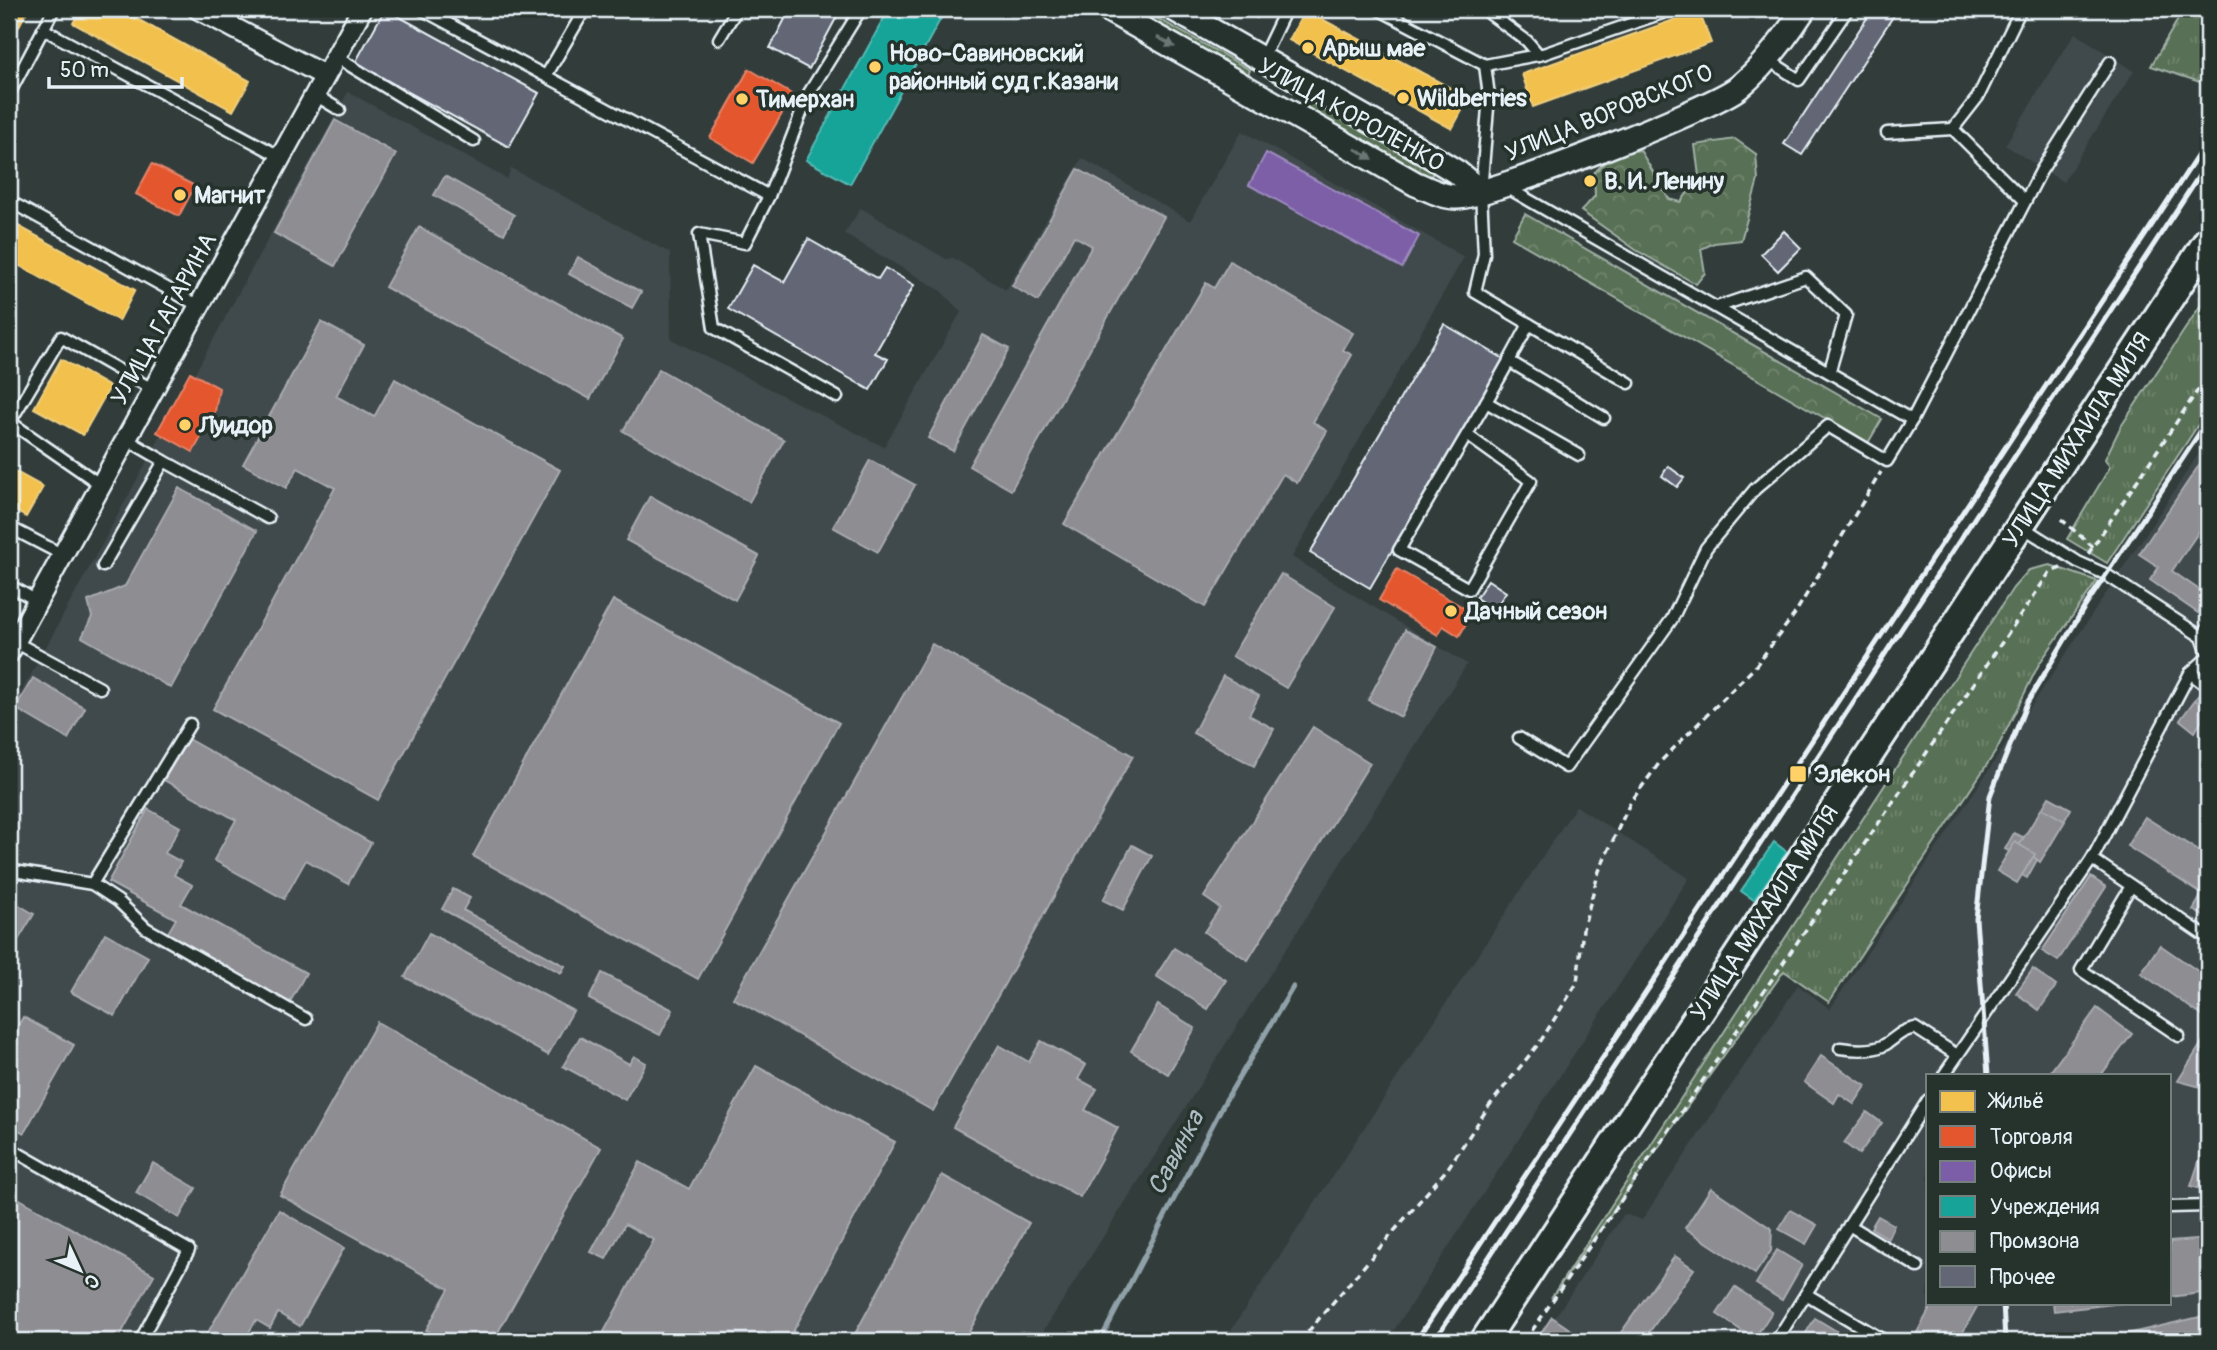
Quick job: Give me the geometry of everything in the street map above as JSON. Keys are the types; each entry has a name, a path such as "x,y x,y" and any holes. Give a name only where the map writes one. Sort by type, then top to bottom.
{"main road":[{"name":"УЛИЦА МИХАИЛА МИЛЯ","path":"1484,1341 2208,240"}],"street":[{"path":"198,9 325,76"},
{"name":"УЛИЦА ГАГАРИНА","path":"12,648 362,9"},
{"name":"УЛИЦА КОРОЛЕНКО","path":"1107,9 1416,184 1457,197 1481,192"},
{"name":"УЛИЦА КОРОЛЕНКО","path":"1174,9 1431,156 1481,192"},
{"name":"УЛИЦА ВОРОВСКОГО","path":"1481,192 1706,106 1739,87 1804,9"},
{"path":"1263,96 1270,64"}],"lane":[{"path":"9,94 54,9"},
{"path":"421,9 769,196"},
{"path":"546,76 585,9"},
{"path":"719,38 737,9"},
{"path":"837,397 714,328 699,234 745,243 769,196 809,93 861,9"},
{"path":"1270,64 1286,9"},
{"path":"1378,9 1485,65 1539,55 1674,9"},
{"path":"1765,58 1799,80 1848,9"},
{"path":"1953,130 1978,97 2021,9"},
{"path":"1490,14 1527,41 1539,55"},
{"path":"43,29 281,157"},
{"path":"335,57 474,141"},
{"path":"1519,738 1566,767 1672,619 1706,548 1755,489 1828,426 1887,461 1912,420 2041,172 2110,62"},
{"path":"1485,65 1489,96 1481,192 1484,254 1475,292 1629,383"},
{"path":"315,95 340,110"},
{"path":"1887,133 1953,130 2025,201"},
{"path":"1503,185 1830,370 1912,420"},
{"path":"9,201 199,306"},
{"path":"1717,307 1806,277 1846,315 1830,370"},
{"path":"1467,435 1531,481 1469,589 1399,550 1529,324"},
{"path":"101,485 9,422 61,337 154,390"},
{"path":"1509,361 1604,418"},
{"path":"1486,401 1579,455"},
{"path":"126,439 268,518"},
{"path":"103,566 164,461"},
{"path":"1945,1074 2092,859 2190,673 2208,655 2202,637 2105,574 2078,562 2021,526"},
{"path":"9,527 63,555"},
{"path":"9,585 37,601"},
{"path":"2202,637 2208,628"},
{"path":"12,648 100,688"},
{"path":"2190,673 2208,687"},
{"path":"92,884 190,724"},
{"path":"2092,859 2208,938"},
{"path":"9,879 13,872 92,884 118,901 146,928 306,1019"},
{"path":"2131,886 2081,970 2179,1035"},
{"path":"1840,1048 1857,1050 1884,1045 1900,1031 1915,1028 1957,1055"},
{"path":"1776,1341 1926,1103"},
{"path":"9,1148 189,1251 139,1341"},
{"path":"2172,1207 2208,1206"},
{"path":"1849,1226 1918,1267"},
{"path":"1806,1294 1885,1341"}],"path":[{"path":"1525,1341 2050,572 2084,560 2208,375"},
{"path":"1300,1341 1448,1168 1489,1106 1541,1042 1577,983 1583,929 1599,871 1630,803 1660,762 1754,668 1794,615 1887,461"},
{"path":"2061,519 2093,547"}],"shaded area":[{"path":"2075,33 2134,71 2063,182 2005,145"},
{"path":"348,92 507,179 511,168 670,253 671,339 884,447 961,312 940,290 844,234 861,208 946,259 953,258 1006,290 1082,158 1190,221 1242,131 1464,257 1292,557 1467,664 1037,1341 9,1341 9,715"},
{"path":"2208,440 2208,1341 1539,1341 1624,1214 1642,1220 1798,985 1830,1009"},
{"path":"1576,806 1689,878 1387,1341 1224,1341"}],"green space":[{"path":"1126,9 1141,9 1250,70 1247,77"},
{"path":"2184,9 2208,9 2208,69 2200,82 2151,66"},
{"path":"1307,100 1434,171 1430,178 1303,108"},
{"path":"1735,139 1756,154 1758,180 1741,240 1714,243 1701,249 1705,273 1696,284 1636,250 1581,211 1595,196 1594,173 1613,154 1640,150 1669,199 1681,202 1699,176 1695,145"},
{"path":"1525,214 1882,419 1868,443 1512,238"},
{"path":"2208,294 2208,410 2107,563 2067,539 2110,467 2105,459 2120,428"},
{"path":"2050,565 2097,581 2039,664 1996,751 1829,1002 1784,971 1551,1298 2013,588 2029,570"}],"building: Жильё":[{"path":"9,9 28,9 9,45"},
{"path":"81,9 119,9 250,81 233,111 73,23"},
{"path":"1239,9 1262,9 1257,18"},
{"path":"1305,10 1469,98 1452,129 1289,40"},
{"path":"1699,11 1711,43 1533,107 1522,74"},
{"path":"9,221 135,290 119,321 9,260"},
{"path":"61,359 110,387 83,435 34,408"},
{"path":"9,468 43,487 26,517 9,508"}],"building: Торговля":[{"path":"749,69 793,95 753,163 710,138"},
{"path":"152,164 195,186 179,216 136,194"},
{"path":"190,372 219,388 215,412 193,452 157,432"},
{"path":"1397,569 1473,613 1459,636 1443,626 1438,635 1379,600"}],"building: Офисы":[{"path":"1266,153 1419,236 1402,268 1249,185"}],"building: Учреждения":[{"path":"889,9 946,9 850,184 806,160"},
{"path":"1774,842 1787,852 1754,900 1741,891"}],"building: Промзона":[{"path":"335,120 396,154 335,266 274,233"},
{"path":"1078,169 1164,217 1011,490 969,466 1092,246 1074,236 1038,301 1012,286"},
{"path":"445,176 514,215 504,234 434,195"},
{"path":"419,227 623,339 590,399 385,287"},
{"path":"578,257 641,292 632,308 569,274"},
{"path":"1230,261 1353,333 1343,350 1352,355 1313,422 1327,431 1297,483 1283,474 1205,607 1064,524 1206,283 1214,288"},
{"path":"321,322 364,345 336,396 374,417 395,379 560,470 378,800 213,709 335,488 298,468 286,488 243,464"},
{"path":"983,335 1009,349 953,451 928,438"},
{"path":"659,369 784,440 749,502 623,431"},
{"path":"2208,452 2208,518 2172,571 2208,596 2198,613 2150,580 2159,567 2139,554"},
{"path":"870,460 915,485 878,552 833,527"},
{"path":"179,488 257,531 171,688 82,637 92,617 88,601 125,586"},
{"path":"650,496 759,556 735,600 626,540"},
{"path":"1281,574 1335,607 1286,688 1232,656"},
{"path":"613,600 839,723 698,979 473,856"},
{"path":"1405,630 1437,647 1401,717 1368,700"},
{"path":"932,644 1133,756 933,1111 733,998"},
{"path":"1223,676 1259,696 1249,715 1274,729 1254,766 1193,733"},
{"path":"33,678 85,708 68,739 15,708"},
{"path":"2203,689 2208,693 2208,702 2204,707 2195,700"},
{"path":"2195,700 2208,710 2195,732 2180,720"},
{"path":"1313,727 1370,763 1248,960 1204,932 1220,908 1204,897"},
{"path":"188,739 371,843 348,884 306,860 284,899 214,860 236,820 164,780"},
{"path":"2049,797 2071,809 2047,851 2043,849 2027,878 2004,865 2012,853 2005,849 2014,833 2025,838"},
{"path":"2042,808 2065,821 2040,862 2019,845"},
{"path":"148,809 180,827 165,853 181,862 174,875 192,885 181,904 306,973 289,1004 166,936 176,919 108,882"},
{"path":"2145,817 2208,857 2208,884 2202,894 2127,846"},
{"path":"2015,842 2035,854 2017,883 1997,871"},
{"path":"1132,845 1152,856 1123,910 1103,900"},
{"path":"2091,877 2106,887 2058,961 2042,951"},
{"path":"2208,884 2208,919 2193,910"},
{"path":"453,889 470,898 463,910 565,966 561,973 442,909"},
{"path":"9,899 34,914 9,955"},
{"path":"105,933 148,957 115,1016 71,992"},
{"path":"429,933 573,1011 548,1055 405,977"},
{"path":"2160,945 2208,978 2208,1011 2204,1017 2141,973"},
{"path":"1174,948 1226,980 1208,1009 1156,976"},
{"path":"2033,969 2056,986 2039,1010 2016,993"},
{"path":"602,973 673,1010 660,1035 589,999"},
{"path":"1158,1005 1195,1028 1168,1074 1131,1051"},
{"path":"2097,1008 2132,1034 2102,1074 2049,1074"},
{"path":"23,1017 74,1045 24,1133 9,1125 9,1042"},
{"path":"377,1022 601,1148 493,1341 447,1341 426,1330 449,1289 280,1195"},
{"path":"2208,1033 2208,1089 2178,1081"},
{"path":"580,1037 629,1064 634,1056 646,1063 625,1100 563,1066"},
{"path":"1041,1041 1086,1065 1078,1079 1097,1089 1085,1110 1118,1128 1080,1197 953,1127 999,1045 1029,1062"},
{"path":"1821,1056 1866,1086 1854,1104 1839,1094 1834,1103 1804,1082"},
{"path":"756,1066 895,1142 788,1341 599,1341 654,1240 625,1224 606,1259 591,1252 640,1162 689,1189"},
{"path":"1867,1112 1882,1123 1859,1154 1844,1143"},
{"path":"2208,1134 2208,1191 2191,1186"},
{"path":"153,1163 196,1188 179,1218 136,1193"},
{"path":"942,1175 1029,1223 964,1341 851,1341"},
{"path":"1711,1188 1772,1229 1771,1251 1755,1274 1685,1228"},
{"path":"9,1193 154,1275 117,1341 9,1341"},
{"path":"279,1210 344,1248 300,1326 278,1313 270,1328 256,1320 244,1341 203,1341"},
{"path":"1790,1210 1817,1225 1806,1244 1779,1229"},
{"path":"1878,1216 1894,1225 1888,1238 1871,1228"},
{"path":"2208,1239 2208,1292 2172,1297 2172,1242"},
{"path":"1777,1250 1802,1265 1782,1300 1756,1284"},
{"path":"1675,1256 1694,1269 1643,1341 1615,1341"},
{"path":"1735,1287 1772,1312 1754,1339 1717,1314"},
{"path":"1932,1304 1978,1304 1958,1341 1920,1341 1914,1338"},
{"path":"2053,1304 2114,1304 2054,1311"},
{"path":"2208,1315 2208,1338 2193,1341 2097,1341"},
{"path":"1552,1317 1577,1334 1572,1341 1536,1341"},
{"path":"1815,1318 1853,1341 1801,1341"}],"building: Прочее":[{"path":"385,9 539,93 509,147 355,63"},
{"path":"777,9 841,9 809,69 770,48 785,19 774,13"},
{"path":"1873,9 1898,9 1802,155 1784,144"},
{"path":"1784,231 1801,248 1778,271 1761,254"},
{"path":"808,239 878,279 885,268 914,285 875,353 888,359 870,390 728,309 753,265 784,282"},
{"path":"1444,324 1504,359 1370,588 1310,553"},
{"path":"1668,466 1684,478 1677,487 1662,476"},
{"path":"1488,580 1506,592 1494,610 1476,598"}],"waterway":[{"name":"Савинка","path":"1100,1341 1224,1103 1293,987"}],"railway":[{"path":"1416,1341 2208,140"},
{"path":"1434,1341 2208,162"},
{"path":"1988,1074 1976,919 1990,796 2027,703 2084,608 2208,420"},
{"path":"2003,1304 2005,1341"}],"place":[{"name":"Арыш мае","path":"1308,48"},
{"name":"Ново-Савиновский районный суд г.Казани","path":"875,67"},
{"name":"Wildberries","path":"1403,98"},
{"name":"Тимерхан","path":"742,99"},
{"name":"В. И. Ленину","path":"1590,181"},
{"name":"Магнит","path":"180,195"},
{"name":"Луидор","path":"185,425"},
{"name":"Дачный сезон","path":"1451,611"},
{"name":"Элекон","path":"1798,774"}]}
